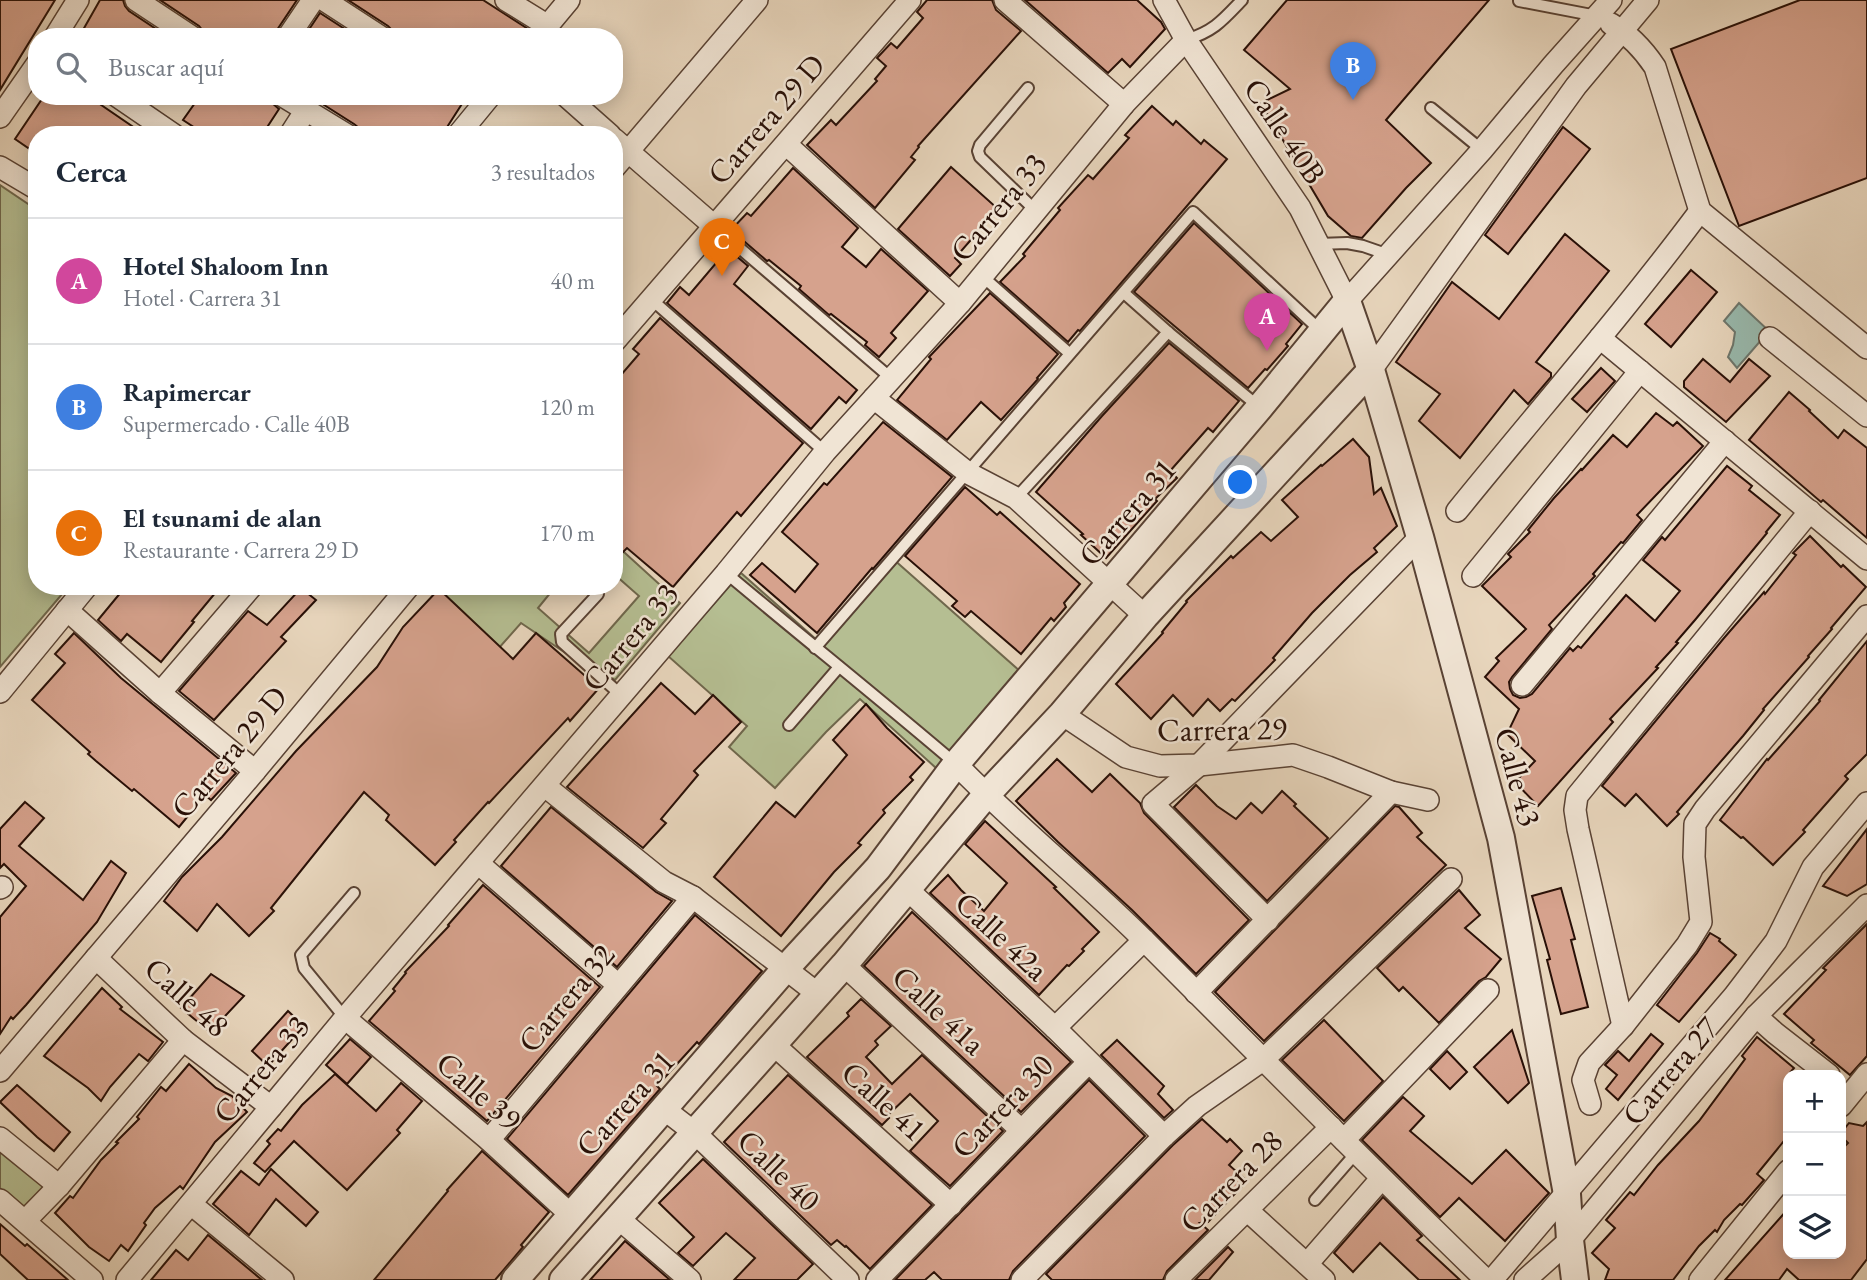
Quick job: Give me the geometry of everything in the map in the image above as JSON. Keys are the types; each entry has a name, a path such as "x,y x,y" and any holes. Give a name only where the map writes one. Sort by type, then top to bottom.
{"street":[{"path":"61,28 78,0"},
{"path":"136,0 178,28"},
{"path":"294,28 313,0"},
{"path":"324,0 367,28"},
{"path":"506,0 538,28"},
{"path":"546,28 569,0"},
{"path":"623,143 757,0"},
{"name":"Carrera 29 D","path":"623,332 910,0"},
{"path":"1005,0 1124,104"},
{"name":"Calle 40B","path":"1164,0 1185,40 1300,208 1347,301"},
{"path":"563,1280 844,965 986,795 1062,714 1145,616 1371,370 1576,86 1648,0"},
{"path":"1347,301 1604,8 1622,31 1643,49 1655,67 1700,211 1867,348"},
{"name":"Carrera 33","path":"127,1280 345,1018 726,573 825,452 960,303 1124,104 1185,40"},
{"path":"0,117 28,77"},
{"path":"130,105 161,126"},
{"path":"298,105 332,126"},
{"path":"464,126 478,105"},
{"path":"575,105 600,126"},
{"path":"296,126 306,110"},
{"path":"787,145 960,303"},
{"path":"623,147 714,226"},
{"path":"0,167 28,184"},
{"path":"1457,511 1656,270 1700,211"},
{"name":"Calle 43","path":"1347,301 1371,370 1420,537 1501,838 1567,1194 1575,1280"},
{"name":"Carrera 31","path":"515,1280 785,969 878,868 956,764 1347,301"},
{"path":"1600,338 1867,559"},
{"path":"1770,338 1867,416"},
{"path":"1473,576 1640,371"},
{"path":"874,398 968,473 1016,498 1145,616"},
{"path":"1521,685 1724,441"},
{"path":"1623,1026 1578,830 1575,810 1577,796 1810,511"},
{"path":"1268,920 1153,804 1199,765 1420,537"},
{"path":"0,692 80,595"},
{"path":"160,693 244,595"},
{"name":"Carrera 29 D","path":"0,1071 402,595"},
{"path":"67,610 160,693 255,771"},
{"path":"1590,1104 1583,1080 1588,1063 1623,1026 1687,945 1701,922 1694,857 1695,824 1867,616"},
{"name":"Carrera 29","path":"1062,714 1126,757 1160,766 1199,765 1293,755 1391,792 1428,800"},
{"path":"956,764 986,795 1144,940 1263,1060"},
{"path":"545,786 664,882 693,897 818,994"},
{"path":"1196,993 1391,792"},
{"path":"1492,1280 1734,996 1776,941 1813,867 1867,803"},
{"path":"478,863 618,985"},
{"path":"1022,1280 1164,1136 1197,1106 1263,1060 1451,879"},
{"name":"Calle 42a","path":"907,890 1055,1028"},
{"name":"Carrera 32","path":"489,1140 693,897"},
{"name":"Carrera 27","path":"1525,1280 1570,1240 1756,1016 1867,905"},
{"name":"Carrera 30","path":"877,1280 1088,1063 1055,1028 1144,940"},
{"name":"Calle 48","path":"96,958 183,1040 271,1107"},
{"name":"Calle 41a","path":"844,965 1021,1130"},
{"name":"Carrera 28","path":"1176,1280 1247,1210 1344,1140 1488,990"},
{"path":"1756,1016 1823,1070"},
{"name":"Calle 39","path":"345,1018 489,1140 570,1214"},
{"path":"25,1221 59,1186 183,1040"},
{"name":"Calle 41","path":"774,1045 951,1205"},
{"name":"Carrera 28","path":"1263,1060 1381,1179"},
{"path":"1088,1063 1164,1136"},
{"path":"1850,1097 1867,1074"},
{"name":"Calle 40","path":"664,1109 695,1133 848,1280"},
{"path":"1637,1111 1661,1132"},
{"path":"0,1138 59,1186"},
{"path":"1700,1280 1783,1177"},
{"path":"1307,1264 1381,1179 1486,1280"},
{"path":"0,1200 92,1280"},
{"path":"191,1204 283,1280"},
{"path":"1247,1210 1324,1280"},
{"path":"618,1218 690,1280"}],"lane":[{"path":"1185,40 1205,34 1220,24 1242,0"},
{"path":"1518,1 1604,8"},
{"path":"1028,88 980,145 978,152 1036,211"},
{"path":"1431,108 1482,150"},
{"path":"816,648 1193,212 1322,332"},
{"path":"714,226 892,379"},
{"path":"1318,244 1347,243 1389,255"},
{"path":"982,276 1069,354"},
{"path":"1124,293 1260,407"},
{"path":"651,299 825,452"},
{"path":"1016,498 1168,332"},
{"path":"726,573 956,764"},
{"path":"596,595 561,635 562,642 621,695"},
{"path":"789,725 839,667"},
{"path":"345,1018 304,968 301,956 354,893"},
{"path":"1315,1200 1344,1140"}],"green space":[{"path":"0,185 28,204 28,595 61,595 0,667"},
{"path":"623,551 680,603 615,680 570,656 521,623 498,649 441,595 549,595 538,608 589,653 639,596 623,582"},
{"path":"892,558 1021,672 936,768 860,699 775,788 729,747 747,726 668,656 741,573 818,641"},
{"path":"0,1142 50,1186 26,1211 0,1188"}],"water":[{"path":"1739,303 1769,331 1737,368 1728,357 1735,332 1724,321"}],"building":[{"path":"0,0 55,0 38,28 28,28 28,44 0,90"},
{"path":"100,0 123,0 129,11 154,28 84,28"},
{"path":"160,0 297,0 278,28 199,26"},
{"path":"348,0 483,0 526,28 390,28"},
{"path":"927,0 992,0 996,10 1021,31 918,146 911,157 915,160 875,208 807,145 831,120 836,125 877,81 875,79 886,66 877,58 891,43 897,48 923,18 917,12"},
{"path":"1025,0 1137,0 1165,29 1130,67 1122,59 1108,73"},
{"path":"1287,0 1489,0 1386,120 1431,163 1362,238 1351,236 1328,216 1261,103 1290,89 1244,50"},
{"path":"1800,0 1867,0 1867,178 1739,226 1671,49"},
{"path":"320,13 343,28 310,28"},
{"path":"38,105 101,105 132,126 28,126 28,148 15,139"},
{"path":"194,105 274,105 279,109 268,126 192,126 183,120"},
{"path":"324,105 461,105 448,126 354,124"},
{"path":"1152,106 1173,125 1176,121 1201,144 1204,140 1227,159 1068,342 1000,282 1025,256 1023,254 1060,210 1058,208 1088,175 1093,179 1129,138 1125,135"},
{"path":"1563,127 1590,149 1508,254 1485,235"},
{"path":"951,167 998,209 955,258 961,264 950,276 898,229"},
{"path":"793,168 858,228 842,247 866,267 881,249 928,291 891,333 896,338 879,357 865,345 867,342 829,315 799,289 801,286 731,230 747,213 751,216"},
{"path":"1194,223 1302,324 1286,344 1288,346 1248,388 1134,292"},
{"path":"1565,234 1609,271 1536,362 1551,373 1551,377 1528,404 1514,390 1460,458 1419,421 1440,394 1396,362 1452,282 1499,319"},
{"path":"728,249 748,266 734,284 857,390 846,403 839,397 811,429 667,303 680,287 689,295"},
{"path":"1691,270 1717,292 1671,347 1645,324"},
{"path":"990,293 1058,354 1001,420 981,402 947,440 897,400 931,359 929,357"},
{"path":"660,318 803,443 741,516 737,512 673,587 627,548 623,552 623,373 639,354 633,349"},
{"path":"1169,343 1239,401 1213,432 1208,428 1170,471 1177,478 1155,499 1157,501 1106,558 1036,492"},
{"path":"1703,359 1730,382 1749,359 1770,376 1726,422 1684,387 1684,381"},
{"path":"1601,368 1615,381 1587,412 1572,399"},
{"path":"1789,392 1838,438 1844,430 1867,448 1867,538 1749,440"},
{"path":"1656,413 1673,426 1677,422 1703,446 1637,515 1642,520 1549,625 1552,629 1509,682 1513,695 1520,698 1532,694 1570,648 1573,651 1578,646 1581,648 1626,595 1655,621 1680,591 1643,560 1662,537 1665,540 1727,466 1752,486 1749,490 1780,515 1656,667 1658,668 1610,719 1613,722 1538,806 1515,782 1535,761 1507,734 1519,709 1485,677 1499,661 1496,658 1526,629 1482,586 1511,557 1508,554 1530,532 1528,530 1554,498 1613,435 1627,447"},
{"path":"883,422 952,477 817,633 750,575 762,563 795,592 818,564 782,532 824,483 827,485"},
{"path":"1353,439 1369,457 1374,494 1381,488 1397,526 1374,548 1377,552 1312,613 1273,658 1275,660 1235,701 1232,699 1220,711 1208,699 1193,716 1173,695 1151,719 1116,684 1163,633 1186,601 1231,556 1233,558 1261,532 1271,541 1298,517 1282,500"},
{"path":"965,487 997,515 1000,512 1080,584 1064,603 1066,607 1054,621 1051,618 1021,654 971,611 965,617 952,606 957,601 905,556"},
{"path":"1810,536 1866,587 1667,826 1636,794 1625,806 1602,786 1724,638 1764,592 1765,594 1796,555 1793,553"},
{"path":"119,595 214,595 161,662 127,634 121,641 98,620"},
{"path":"295,595 310,595 316,600 281,637 286,641 214,720 179,691 248,611 267,625"},
{"path":"433,595 445,595 513,659 536,633 599,688 570,721 568,718 488,802 435,865 386,820 389,815 364,792 271,908 274,911 249,936 217,904 197,931 164,901 182,877 222,837 296,751 377,667 403,627"},
{"path":"74,633 121,678 236,773 211,800 205,795 179,827 96,761 88,754 90,752 32,700 65,663 55,654"},
{"path":"1867,641 1867,754 1845,776 1848,779 1803,830 1805,832 1773,865 1720,820 1767,759 1820,701"},
{"path":"661,683 695,714 713,695 741,722 694,771 698,775 661,819 666,823 643,848 567,787"},
{"path":"866,704 887,728 924,762 910,777 913,780 883,810 885,813 858,843 861,845 834,872 781,936 714,877 776,802 795,817 847,755 833,740"},
{"path":"1057,759 1092,792 1110,774 1140,803 1144,813 1249,920 1196,974 1016,801"},
{"path":"1196,785 1217,806 1236,819 1251,803 1262,813 1282,791 1328,838 1267,901 1174,807"},
{"path":"25,802 44,818 19,846 83,900 111,861 126,873 97,922 26,1005 13,1019 11,1017 0,1034 0,917 26,886 4,864 0,868 0,829"},
{"path":"1395,806 1399,807 1422,833 1417,837 1446,865 1264,1041 1215,992"},
{"path":"551,807 656,892 672,901 617,967 501,866"},
{"path":"985,821 1056,887 1054,888 1099,932 1082,949 1084,951 1039,995 930,893 948,875 984,911 1007,883 965,844"},
{"path":"1867,829 1867,884 1847,896 1823,886"},
{"path":"483,885 600,987 487,1121 369,1021 395,991 393,989 405,972"},
{"path":"1561,888 1575,939 1571,940 1588,1007 1561,1014 1547,960 1550,959 1532,896"},
{"path":"1459,890 1480,915 1465,928 1501,959 1439,1023 1403,987 1399,991 1377,968"},
{"path":"912,912 1071,1062 1021,1112 864,966"},
{"path":"695,915 762,971 699,1044 697,1042 657,1086 660,1089 568,1195 507,1139"},
{"path":"1867,924 1867,1056 1850,1075 1811,1043 1814,1040 1784,1014 1826,970 1823,968"},
{"path":"1710,933 1736,955 1679,1022 1657,1005"},
{"path":"211,974 244,996 210,1032 181,1008"},
{"path":"102,988 122,1007 120,1009 163,1042 148,1061 139,1054 101,1101 88,1088 44,1056"},
{"path":"861,999 891,1026 875,1041 878,1045 866,1057 892,1084 922,1055 1003,1131 950,1186 910,1151 938,1121 910,1094 887,1116 889,1118 882,1125 807,1057 849,1016 847,1013"},
{"path":"288,1011 304,1026 268,1066 252,1051"},
{"path":"1324,1020 1383,1081 1344,1121 1282,1060"},
{"path":"1512,1030 1529,1083 1508,1103 1474,1067"},
{"path":"1651,1034 1663,1044 1618,1100 1606,1089 1617,1075 1605,1065 1618,1051 1629,1061"},
{"path":"1757,1037 1794,1068 1783,1070 1783,1142 1757,1174 1764,1180 1742,1205 1724,1220 1717,1232 1715,1230 1699,1246 1673,1280 1605,1280 1609,1269 1592,1253 1615,1228 1606,1220 1630,1192 1634,1195 1699,1121 1745,1059 1742,1056"},
{"path":"350,1039 371,1057 347,1084 326,1065"},
{"path":"1117,1040 1164,1086 1158,1094 1173,1110 1164,1118 1101,1055"},
{"path":"1447,1051 1467,1072 1450,1089 1430,1069"},
{"path":"189,1064 216,1088 232,1096 247,1112 215,1142 183,1189 180,1186 155,1208 128,1251 121,1245 109,1261 89,1247 55,1213 70,1196 73,1198 101,1160 118,1143 116,1142 139,1119 137,1117 161,1087 166,1091"},
{"path":"335,1074 376,1111 401,1083 422,1101 397,1130 400,1133 347,1190 294,1141 265,1172 254,1163 270,1144 267,1141 278,1129 281,1131 302,1105"},
{"path":"788,1075 932,1205 870,1269 837,1240 831,1245 724,1142"},
{"path":"1089,1080 1145,1136 1013,1271 1009,1280 942,1280 934,1272 925,1280 895,1280"},
{"path":"17,1085 70,1132 54,1151 0,1102"},
{"path":"1403,1097 1424,1116 1410,1131 1472,1184 1506,1150 1549,1193 1505,1241 1459,1198 1440,1217 1362,1140"},
{"path":"1202,1119 1227,1142 1230,1139 1242,1151 1229,1165 1247,1181 1208,1222 1200,1223 1208,1230 1167,1271 1163,1280 1052,1280 1046,1274"},
{"path":"1867,1122 1867,1259 1851,1280 1799,1280 1787,1269 1779,1280 1725,1280 1783,1215 1783,1259 1846,1259 1846,1127 1849,1123 1863,1126"},
{"path":"482,1151 549,1212 521,1245 523,1247 495,1280 374,1280 447,1190"},
{"path":"703,1159 813,1264 797,1280 734,1280 755,1258 726,1233 693,1266 678,1253 694,1237 659,1203"},
{"path":"271,1169 318,1212 306,1226 276,1199 249,1235 213,1204 241,1171 259,1185"},
{"path":"1383,1197 1422,1236 1417,1240 1460,1280 1419,1280 1380,1243 1353,1272 1334,1253"},
{"path":"0,1224 68,1280 28,1280 0,1254"},
{"path":"208,1235 262,1280 151,1280 176,1250 188,1260"},
{"path":"625,1241 670,1280 590,1280"},
{"path":"1228,1247 1233,1252 1209,1280 1195,1280"}],"place":[{"name":"Rapimercar","path":"1353,100"},
{"name":"El tsunami de alan","path":"722,276"},
{"name":"Hotel Shaloom Inn","path":"1267,351"}]}
